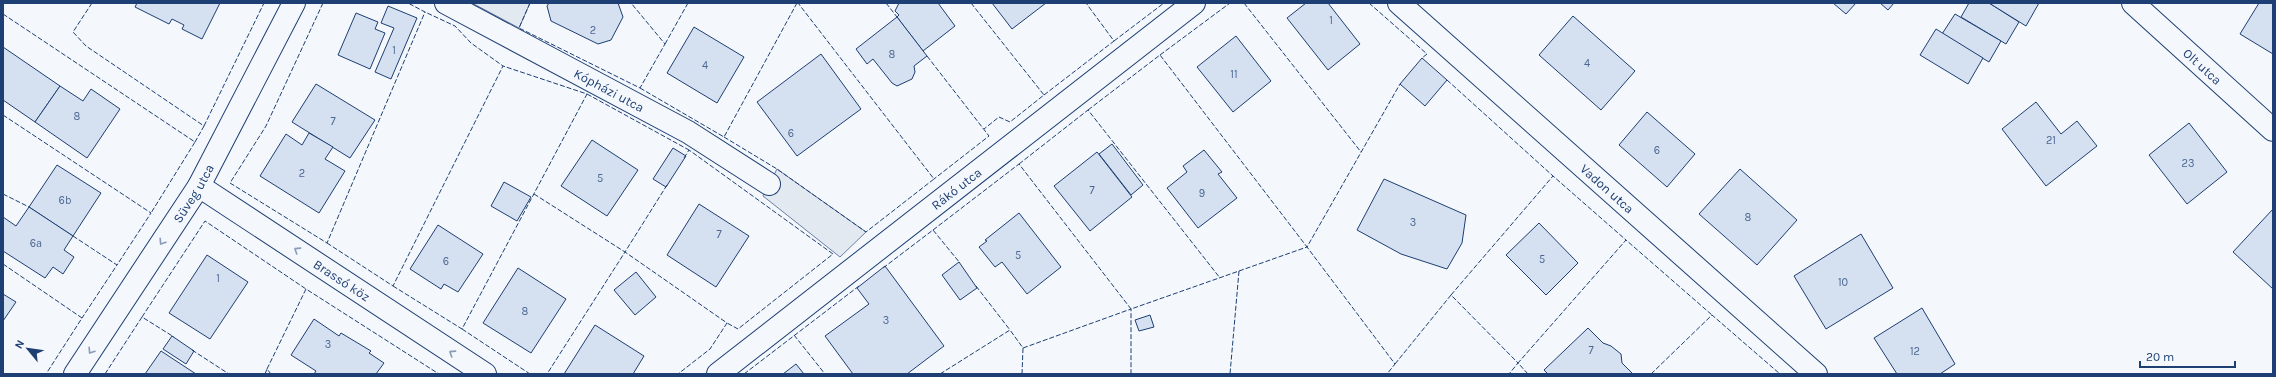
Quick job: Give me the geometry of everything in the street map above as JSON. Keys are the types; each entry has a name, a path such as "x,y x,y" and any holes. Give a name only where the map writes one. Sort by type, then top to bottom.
{"street":[{"name":"Süveg utca","path":"76,374 199,186 294,3"},
{"name":"Kópházi utca","path":"446,3 688,132 769,184"},
{"name":"Rákó utca","path":"718,374 1194,3"},
{"name":"Vadon utca","path":"1399,3 1816,374"},
{"name":"Olt utca","path":"2133,3 2273,130"},
{"name":"Brassó köz","path":"199,186 485,374"}],"shaded area":[{"path":"472,3 530,3 519,28"},
{"path":"777,169 866,232 840,257 763,196"}],"building":[{"path":"137,3 220,3 202,39 182,29 184,25 172,19 169,24 135,7"},
{"path":"549,3 618,3 623,17 611,40 598,44 551,21 547,6"},
{"path":"899,3 938,3 955,26 923,51 897,17 899,15 895,11"},
{"path":"992,3 1046,3 1012,29"},
{"path":"1306,3 1328,3 1360,44 1328,70 1287,18"},
{"path":"1833,3 1856,3 1846,14"},
{"path":"1880,3 1894,3 1888,10"},
{"path":"1969,3 1989,3 2019,22 2006,44 1961,17"},
{"path":"1989,3 2039,3 2026,26"},
{"path":"2259,3 2273,3 2273,54 2240,34"},
{"path":"388,6 417,18 391,79 375,72 394,28 381,23"},
{"path":"356,13 378,22 375,29 385,33 370,69 338,55"},
{"path":"1955,14 2001,41 1989,62 1942,34"},
{"path":"1573,16 1635,71 1601,110 1539,55"},
{"path":"897,17 927,56 914,66 915,72 912,79 897,86 892,83 873,59 867,64 856,49"},
{"path":"694,27 744,57 717,103 667,73"},
{"path":"1936,29 1983,58 1968,84 1920,55"},
{"path":"1236,36 1271,81 1233,112 1197,67"},
{"path":"3,47 60,86 35,122 3,100"},
{"path":"821,54 861,109 797,156 757,102"},
{"path":"1422,58 1447,80 1425,106 1400,84"},
{"path":"316,84 375,120 350,158 292,122"},
{"path":"60,86 83,101 91,89 120,109 87,158 35,122"},
{"path":"2036,102 2061,134 2077,121 2097,146 2046,186 2002,129"},
{"path":"1647,112 1695,154 1667,187 1619,145"},
{"path":"2189,123 2227,172 2187,204 2149,155"},
{"path":"309,133 333,147 325,159 345,171 319,213 260,176 286,134 302,145"},
{"path":"592,140 638,170 607,216 561,186"},
{"path":"1112,144 1143,185 1131,195 1099,154"},
{"path":"673,148 686,156 666,187 653,179"},
{"path":"1204,150 1222,172 1218,174 1237,198 1198,228 1167,188 1187,172 1183,166"},
{"path":"1097,152 1132,197 1090,231 1054,186"},
{"path":"57,165 101,193 73,236 29,207"},
{"path":"1740,169 1797,220 1757,265 1699,214"},
{"path":"1384,179 1466,215 1462,243 1447,269 1401,254 1357,230"},
{"path":"504,182 531,197 517,221 491,206"},
{"path":"699,204 749,236 716,287 667,255"},
{"path":"29,207 73,236 64,250 74,257 63,274 53,267 45,278 3,251 3,217 16,226"},
{"path":"2273,209 2273,289 2233,252"},
{"path":"1019,213 1061,267 1027,294 1002,262 995,267 979,247 987,241 985,240"},
{"path":"1539,223 1578,263 1546,295 1506,255"},
{"path":"438,225 483,254 458,292 444,284 441,289 410,269"},
{"path":"1861,234 1893,288 1826,329 1794,276"},
{"path":"207,255 248,282 210,339 169,313"},
{"path":"959,262 977,288 960,300 942,275"},
{"path":"885,266 944,346 907,374 853,374 825,336 869,304 857,288"},
{"path":"518,268 566,299 531,353 483,323"},
{"path":"636,272 656,297 635,315 614,290"},
{"path":"3,294 16,302 3,321"},
{"path":"1922,308 1955,364 1940,374 1897,374 1874,338"},
{"path":"1150,315 1154,327 1139,331 1135,320"},
{"path":"314,319 339,336 341,333 371,351 369,353 384,363 376,374 314,374 316,371 291,355"},
{"path":"595,325 644,356 633,374 564,374"},
{"path":"1588,328 1603,343 1611,346 1621,354 1622,363 1633,374 1548,374 1544,370"},
{"path":"172,336 194,351 186,364 163,349"},
{"path":"161,351 196,374 145,374"},
{"path":"796,364 804,374 783,374"}],"fence":[{"path":"92,3 73,32 86,46 204,126 195,142"},
{"path":"204,126 264,3"},
{"path":"323,3 266,126 230,183 327,243 425,12 408,3"},
{"path":"530,3 519,28 640,88 665,44 631,3"},
{"path":"665,44 688,3"},
{"path":"640,88 724,137 797,3"},
{"path":"724,137 777,169 866,232 934,179 798,3"},
{"path":"886,3 897,17"},
{"path":"971,3 1044,95 1010,122 999,117 984,129"},
{"path":"1044,95 1114,41 1086,3"},
{"path":"1114,41 1164,3"},
{"path":"1160,55 1230,3"},
{"path":"1244,3 1361,152"},
{"path":"1369,3 1427,54 1422,58"},
{"path":"327,243 393,286 503,66 471,43 455,26 425,12"},
{"path":"3,14 195,142 151,213"},
{"path":"1088,110 1160,55 1307,247 1400,84"},
{"path":"927,56 989,136 934,179"},
{"path":"393,286 462,329 587,94 503,66"},
{"path":"1447,80 1553,176"},
{"path":"587,94 689,150"},
{"path":"1019,164 1088,110 1220,278"},
{"path":"3,115 151,213 117,265"},
{"path":"684,158 689,150 833,254 738,329 727,323"},
{"path":"933,230 1019,164 1131,309 1239,271 1230,374"},
{"path":"1451,295 1553,176 1626,240"},
{"path":"667,185 625,252 727,323 710,349 678,374"},
{"path":"3,194 29,207"},
{"path":"534,194 625,252 547,374"},
{"path":"142,317 205,221 306,289"},
{"path":"883,268 933,230 960,263"},
{"path":"73,236 117,265 82,318"},
{"path":"1528,374 1518,363 1626,240 1712,315"},
{"path":"1239,271 1307,247 1395,364 1387,374"},
{"path":"3,264 82,318 46,374"},
{"path":"744,374 859,286"},
{"path":"976,286 1010,330"},
{"path":"267,369 306,289 439,374"},
{"path":"1395,364 1451,295 1518,363 1509,374"},
{"path":"1023,348 1131,309 1131,374"},
{"path":"1651,374 1712,315 1780,374"},
{"path":"105,374 142,317 174,337"},
{"path":"462,329 530,374"},
{"path":"940,374 1010,330 1023,348 1022,374"},
{"path":"794,335 825,374"},
{"path":"192,350 229,374"},
{"path":"265,374 267,369 271,374"}]}
